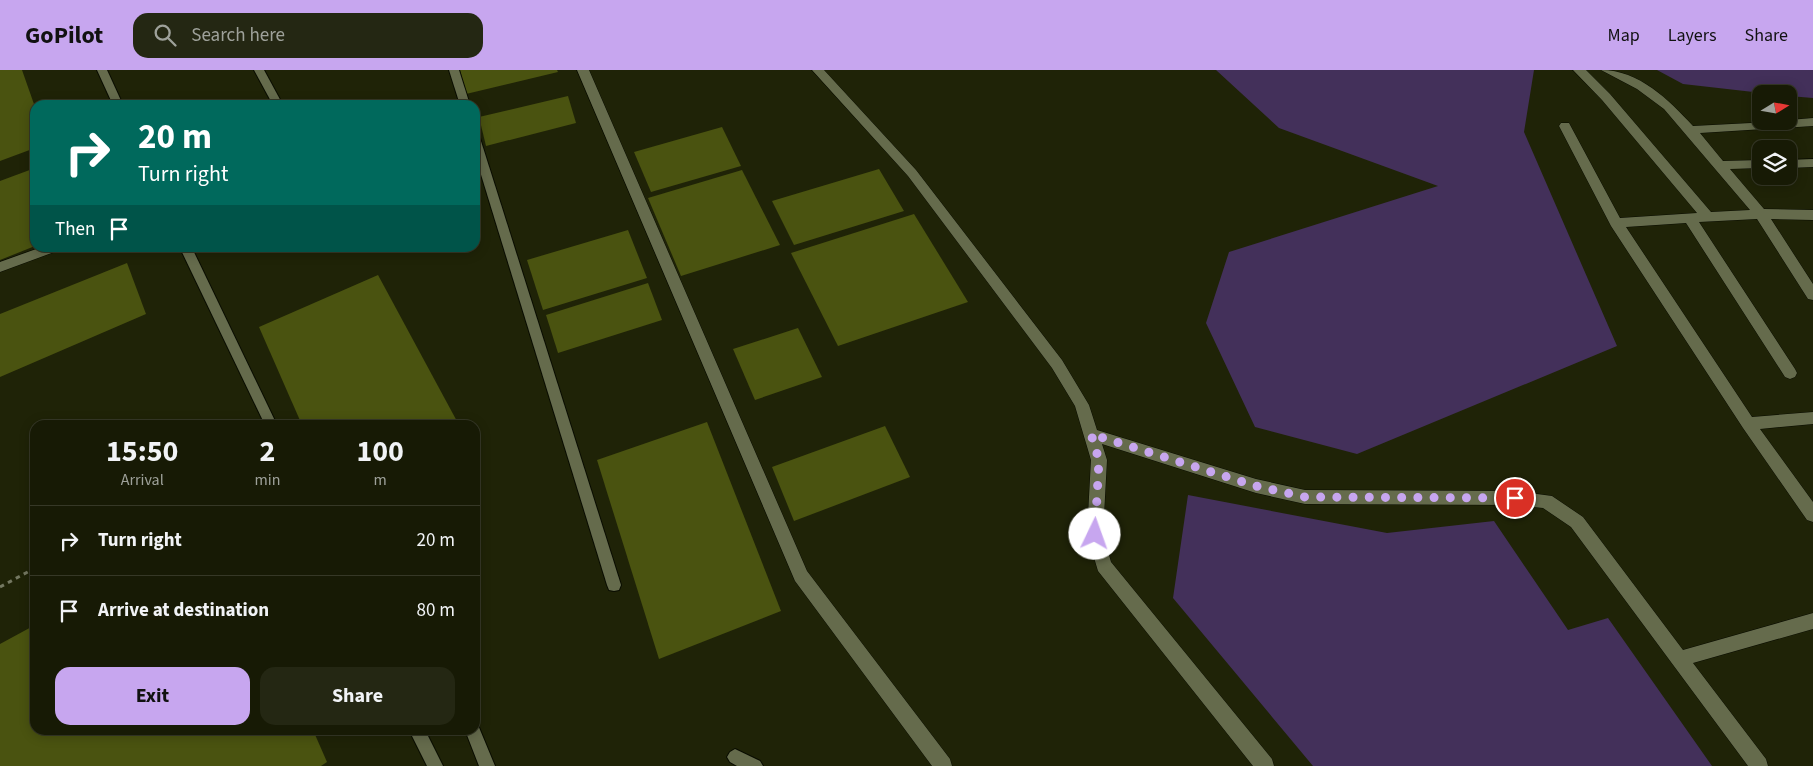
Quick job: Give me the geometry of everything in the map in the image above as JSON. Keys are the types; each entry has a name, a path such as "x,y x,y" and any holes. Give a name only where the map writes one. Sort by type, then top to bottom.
{"street":[{"path":"583,70 801,576 943,766"},
{"path":"818,70 912,173 1057,364 1082,405 1099,460 1095,534 1104,566 1265,766"},
{"path":"1579,70 1606,97 1708,218"},
{"path":"1607,70 1641,86 1668,106 1690,130 1761,214 1813,295"},
{"path":"1690,130 1813,122"},
{"path":"1565,126 1616,223 1748,424 1811,509"},
{"path":"1797,164 1813,163"},
{"path":"1721,165 1752,164"},
{"path":"1616,223 1690,220 1761,214 1813,215"},
{"path":"1690,220 1790,373"},
{"path":"0,267 41,252"},
{"path":"1748,424 1813,418"},
{"path":"1091,434 1256,486 1305,497 1515,498 1546,501 1577,522 1759,766"},
{"path":"1679,659 1813,621"}],"lane":[{"path":"102,70 116,100"},
{"path":"259,70 275,100"},
{"path":"454,70 463,100"},
{"path":"480,154 614,585"},
{"path":"188,252 269,420"},
{"path":"419,735 434,766"},
{"path":"476,735 487,766"},
{"path":"735,757 755,766"}],"path":[{"path":"0,587 30,571"}],"shaded area":[{"path":"1216,70 1534,70 1524,132 1617,346 1357,454 1255,427 1206,323 1229,252 1438,186 1279,128"},
{"path":"1657,70 1813,70 1813,98 1798,97 1798,85 1752,85 1752,92 1683,84"},
{"path":"1188,495 1387,533 1494,521 1568,630 1608,618 1712,766 1313,766 1173,598"}],"building":[{"path":"0,70 22,70 33,100 30,100 30,150 0,161"},
{"path":"460,70 557,70 558,72 466,94"},
{"path":"568,96 576,123 486,146 480,117"},
{"path":"722,127 741,166 651,192 634,152"},
{"path":"879,169 904,211 794,245 772,201"},
{"path":"30,170 30,248 0,260 0,181"},
{"path":"742,170 780,245 681,276 648,198"},
{"path":"914,214 968,302 838,346 791,253"},
{"path":"628,230 647,278 543,310 527,260"},
{"path":"127,263 146,314 0,377 0,314"},
{"path":"378,275 456,420 300,420 259,327"},
{"path":"648,283 662,320 558,353 546,315"},
{"path":"798,328 822,377 755,400 733,349"},
{"path":"707,422 781,611 659,659 597,460"},
{"path":"885,426 910,477 794,521 772,467"},
{"path":"30,628 30,735 315,735 327,762 321,766 0,766 0,644"}],"route":[{"path":"1095,534 1099,460 1091,434 1256,486 1305,497 1515,498"}]}
